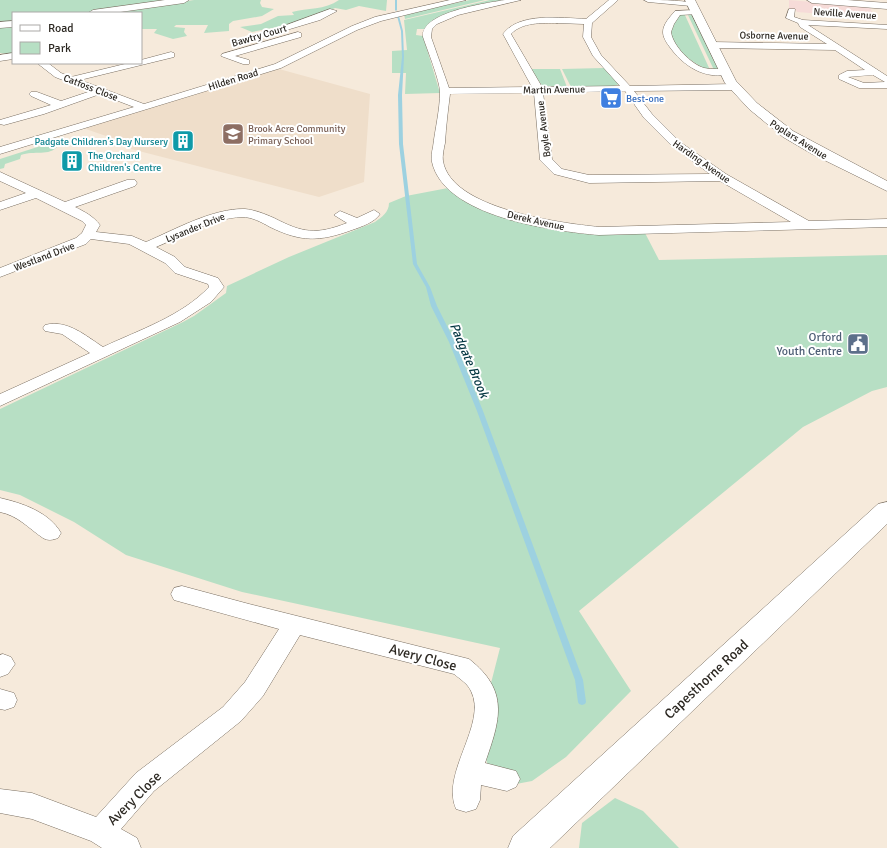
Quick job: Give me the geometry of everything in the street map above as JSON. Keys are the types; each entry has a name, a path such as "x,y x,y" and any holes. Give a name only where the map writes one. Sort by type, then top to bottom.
{"street":[{"path":"100,12 184,0"},
{"name":"Hilden Road","path":"0,151 278,66 302,56 350,30 386,16 456,0"},
{"name":"Derek Avenue","path":"517,0 452,15 437,21 428,28 426,36 445,91 437,161 441,174 451,186 463,194 503,213 562,227 605,231 887,223"},
{"path":"588,22 602,8 614,0"},
{"path":"648,0 692,5"},
{"path":"812,0 887,6"},
{"path":"692,5 678,13 668,29 667,34 670,41 680,54 699,69 726,72"},
{"name":"Poplars Avenue","path":"692,5 734,87 753,106 788,134 853,171 887,187"},
{"path":"329,41 274,31 317,18 333,11"},
{"name":"Neville Avenue","path":"792,11 790,18 802,22 887,27"},
{"name":"Boyle Avenue","path":"588,22 542,21 508,30 507,34 538,89 546,160 558,172 577,178 601,180 722,177"},
{"name":"Harding Avenue","path":"588,22 586,33 592,50 627,88 648,116 676,144 722,177 809,226"},
{"name":"Neville Avenue","path":"802,22 803,25 887,80"},
{"path":"0,25 12,24"},
{"name":"Bawtry Court","path":"246,62 225,56 305,37"},
{"name":"Osborne Avenue","path":"712,45 836,47"},
{"path":"142,54 156,59"},
{"path":"142,63 171,55"},
{"path":"0,58 12,56"},
{"name":"Catfoss Close","path":"43,64 58,75 69,80 143,107"},
{"path":"69,80 137,64"},
{"path":"863,64 881,64"},
{"path":"874,72 847,74 842,78 852,85 858,86 887,85"},
{"name":"Martin Avenue","path":"445,91 734,87"},
{"path":"2,122 40,112 99,90"},
{"path":"34,94 59,104"},
{"path":"2,122 17,128"},
{"name":"Westland Drive","path":"0,176 64,207 92,222 93,225 88,235 77,243 0,273"},
{"path":"64,207 133,182"},
{"path":"0,206 37,194"},
{"name":"Lysander Drive","path":"145,247 233,213 252,214 288,231 312,236 326,235 358,223 374,214"},
{"path":"340,215 358,223"},
{"name":"Lysander Drive","path":"0,401 184,314 212,295 217,287 213,281 180,270 170,260 125,238 88,235"},
{"path":"48,328 66,330 102,353"},
{"path":"0,504 27,514 51,533"},
{"name":"Capesthorne Road","path":"525,848 887,510"},
{"name":"Avery Close","path":"182,594 461,666 472,674 486,695 487,707 485,720 469,770 466,800"},
{"name":"Avery Close","path":"101,832 124,804 145,782 232,714 254,689 294,624"},
{"path":"469,770 507,778"},
{"name":"Avery Close","path":"0,801 32,806 101,832 127,848"}],"shaded area":[{"path":"789,0 870,7 874,18 797,12 796,10 789,10"},
{"name":"Brook Acre Community Primary School","path":"279,69 370,94 364,182 319,197 131,149 130,145 126,143 83,128"}],"green space":[{"path":"0,0 176,0 92,12 12,12 12,22 0,24"},
{"path":"194,0 261,0 260,3 262,7 274,9 262,16 233,21 229,24 229,31 204,33 208,25 176,25 174,27 185,28 184,32 187,36 173,39 154,33 157,29 142,29 142,12 110,12"},
{"path":"339,0 387,0 386,11 359,6 346,10 335,8 312,18 288,25 252,32 240,27 261,24 278,16 294,15 292,12 328,6"},
{"path":"470,0 485,0 405,19 404,14"},
{"path":"490,0 514,0 437,19 425,29 417,29 416,35 423,36 440,93 405,94 406,73 392,73 392,51 407,50 404,20"},
{"path":"681,13 684,13 710,70 692,61 680,50 672,39 672,27"},
{"path":"687,13 692,14 718,69 714,70"},
{"path":"12,25 12,55 0,53 0,27"},
{"path":"604,68 619,84 603,88 571,87 562,69"},
{"path":"531,69 560,69 567,87 542,86"},
{"path":"50,143 58,146 46,152 21,155 20,159 5,164 4,168 0,169 0,159"},
{"path":"448,188 466,200 505,217 645,233 659,260 887,255 887,387 872,391 803,427 579,611 631,691 566,757 532,781 516,784 488,767 485,754 490,687 500,648 242,592 126,555 74,522 20,495 0,490 0,409 183,322 226,293 227,286 289,257 375,222 386,212 389,203 406,196"},
{"path":"615,798 643,811 679,848 579,848 582,823"}],"waterway":[{"name":"Padgate Brook","path":"396,0 396,10"},
{"name":"Padgate Brook","path":"398,16 402,31 403,57 400,95 401,144 415,264 428,287 434,306 452,342 480,411 579,680 582,702"}],"place":[{"name":"Best-one","path":"611,98"},
{"name":"Brook Acre Community Primary School","path":"233,134"},
{"name":"Padgate Children’s Day Nursery","path":"183,141"},
{"name":"The Orchard Children's Centre","path":"72,161"},
{"name":"Orford Youth Centre","path":"858,344"}]}
